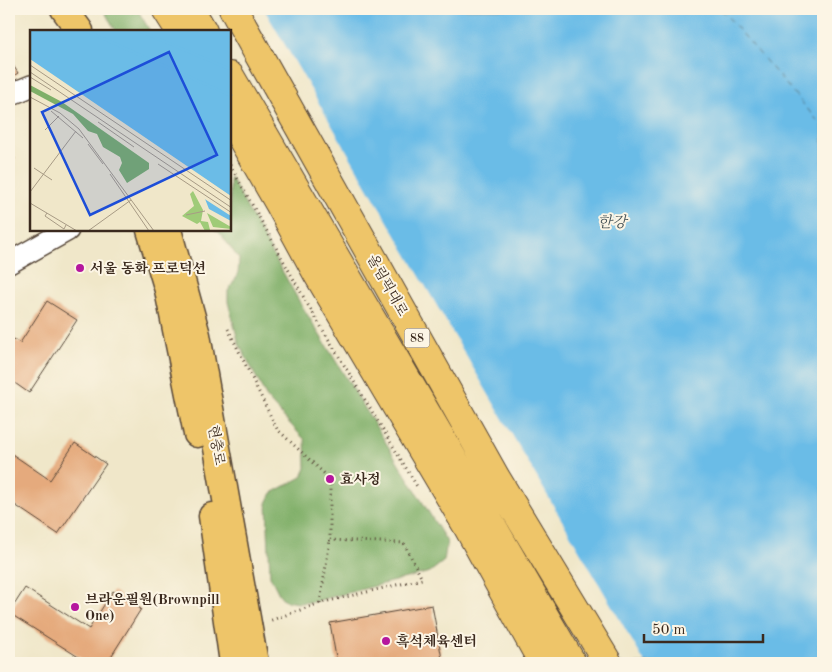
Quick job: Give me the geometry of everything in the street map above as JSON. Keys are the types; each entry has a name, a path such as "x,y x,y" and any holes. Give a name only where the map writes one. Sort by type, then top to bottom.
{"highway":[{"path":"166,9 179,30"},
{"path":"190,9 202,30"},
{"name":"올림픽대로","path":"233,9 496,478 608,663"},
{"name":"88","path":"231,78 572,663"},
{"path":"231,120 317,272 466,524 543,663"}],"main road":[{"path":"45,9 59,30"},
{"path":"64,9 79,30"},
{"name":"현충로","path":"150,231 168,290 206,476 234,663"},
{"name":"현충로","path":"168,231 198,335 255,663"}],"street":[{"path":"9,95 30,86"},
{"path":"9,263 66,231"}],"path":[{"path":"228,329 277,429 330,479 330,540 320,603"},
{"path":"269,621 320,603 422,579 404,543 330,540"}],"green space":[{"path":"103,9 137,9 149,30 115,30"},
{"path":"231,179 299,301 447,542 444,561 430,572 312,602 285,601 279,594 270,576 267,503 272,493 302,477 306,468 305,440 268,400 239,344 228,302 228,291 238,275 239,259 217,231 231,231"}],"water":[{"name":"한강","path":"253,9 823,9 823,663 620,663"}],"pier":[{"path":"250,9 264,9 645,663 617,663 482,424 325,155 259,23"}],"building":[{"path":"9,59 18,73 9,79"},
{"path":"9,154 15,158 9,168"},
{"path":"47,301 77,320 29,393 9,379 9,336 20,343"},
{"path":"75,443 106,464 58,534 9,501 9,452 50,480"},
{"path":"25,588 89,629 113,591 141,609 107,663 88,663 9,613"},
{"name":"흑석체육센터","path":"432,605 442,659 425,663 337,663 330,623"}],"ferry route":[{"path":"721,9 823,127"}],"place":[{"name":"서울 동화 프로덕션","path":"80,268"},
{"name":"효사정","path":"330,479"},
{"name":"브라운필원(Brownpill One)","path":"75,607"},
{"name":"흑석체육센터","path":"386,641"}]}
